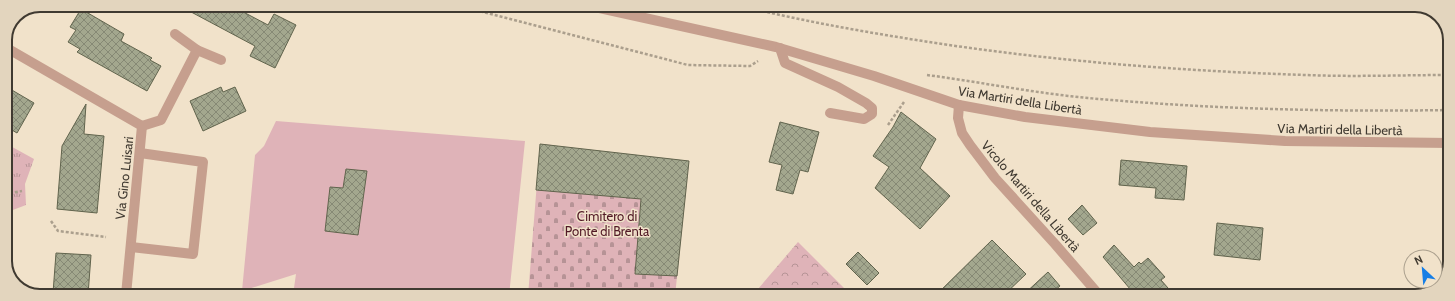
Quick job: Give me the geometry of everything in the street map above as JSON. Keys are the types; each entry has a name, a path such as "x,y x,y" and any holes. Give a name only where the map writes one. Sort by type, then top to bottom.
{"street":[{"name":"Via Martiri della Libertà","path":"611,12 778,48 874,76 959,105 1025,117 1150,132 1285,141 1443,143"},
{"path":"175,34 197,50 221,60"},
{"path":"778,48 785,63 838,88 866,103 872,108 872,114 864,119 830,113"},
{"path":"142,126 161,120 197,50"},
{"name":"Via Gino Luisari","path":"12,51 142,126 127,289"},
{"name":"Vicolo Martiri della Libertà","path":"959,105 958,118 962,133 970,145 995,178 1094,289"},
{"path":"131,247 193,254 203,162 140,153"}],"path":[{"path":"483,12 688,65 750,66 778,48"},
{"path":"770,12 824,24 1004,53 1113,63 1242,72 1307,75 1443,75"},
{"path":"925,75 1087,98 1213,107 1321,111 1443,110"},
{"path":"888,125 905,100"},
{"path":"12,193 22,191"},
{"path":"51,221 58,231 106,237"}],"green space":[{"path":"276,121 525,141 510,289 294,289 296,274 248,289 242,289 255,155 264,146"},
{"name":"Cimitero di Ponte di Brenta","path":"540,144 689,161 676,289 529,289"},
{"path":"12,147 34,159 25,184 26,205 12,210"},
{"path":"798,242 845,289 758,289"}],"building":[{"path":"79,12 86,12 124,34 121,41 152,58 150,60 161,66 147,91 77,52 80,49 68,42 76,30 70,27"},
{"path":"191,12 243,12 268,25 274,14 296,25 275,68 250,56 255,46"},
{"path":"221,87 223,92 235,87 246,111 203,131 190,101"},
{"path":"12,90 34,103 17,133 12,130"},
{"path":"86,104 84,134 104,136 97,213 57,209 62,146"},
{"path":"901,112 936,139 920,168 950,196 920,229 875,188 889,167 873,156 893,127"},
{"path":"780,122 819,132 808,172 800,170 793,194 776,190 782,165 769,162"},
{"path":"540,144 689,161 677,276 635,274 641,199 536,190"},
{"path":"1121,160 1187,166 1184,200 1155,198 1156,188 1119,185"},
{"path":"346,169 367,171 358,235 325,231 330,187 343,188"},
{"path":"1082,205 1097,223 1083,235 1068,219"},
{"path":"1217,223 1263,228 1260,260 1214,255"},
{"path":"992,240 1026,274 1010,289 942,289"},
{"path":"1114,245 1134,267 1139,262 1141,264 1148,258 1165,277 1161,280 1169,289 1130,289 1103,257"},
{"path":"858,252 879,273 867,285 846,264"},
{"path":"56,253 91,255 88,289 53,289"},
{"path":"1048,272 1060,286 1056,289 1030,289"}]}
